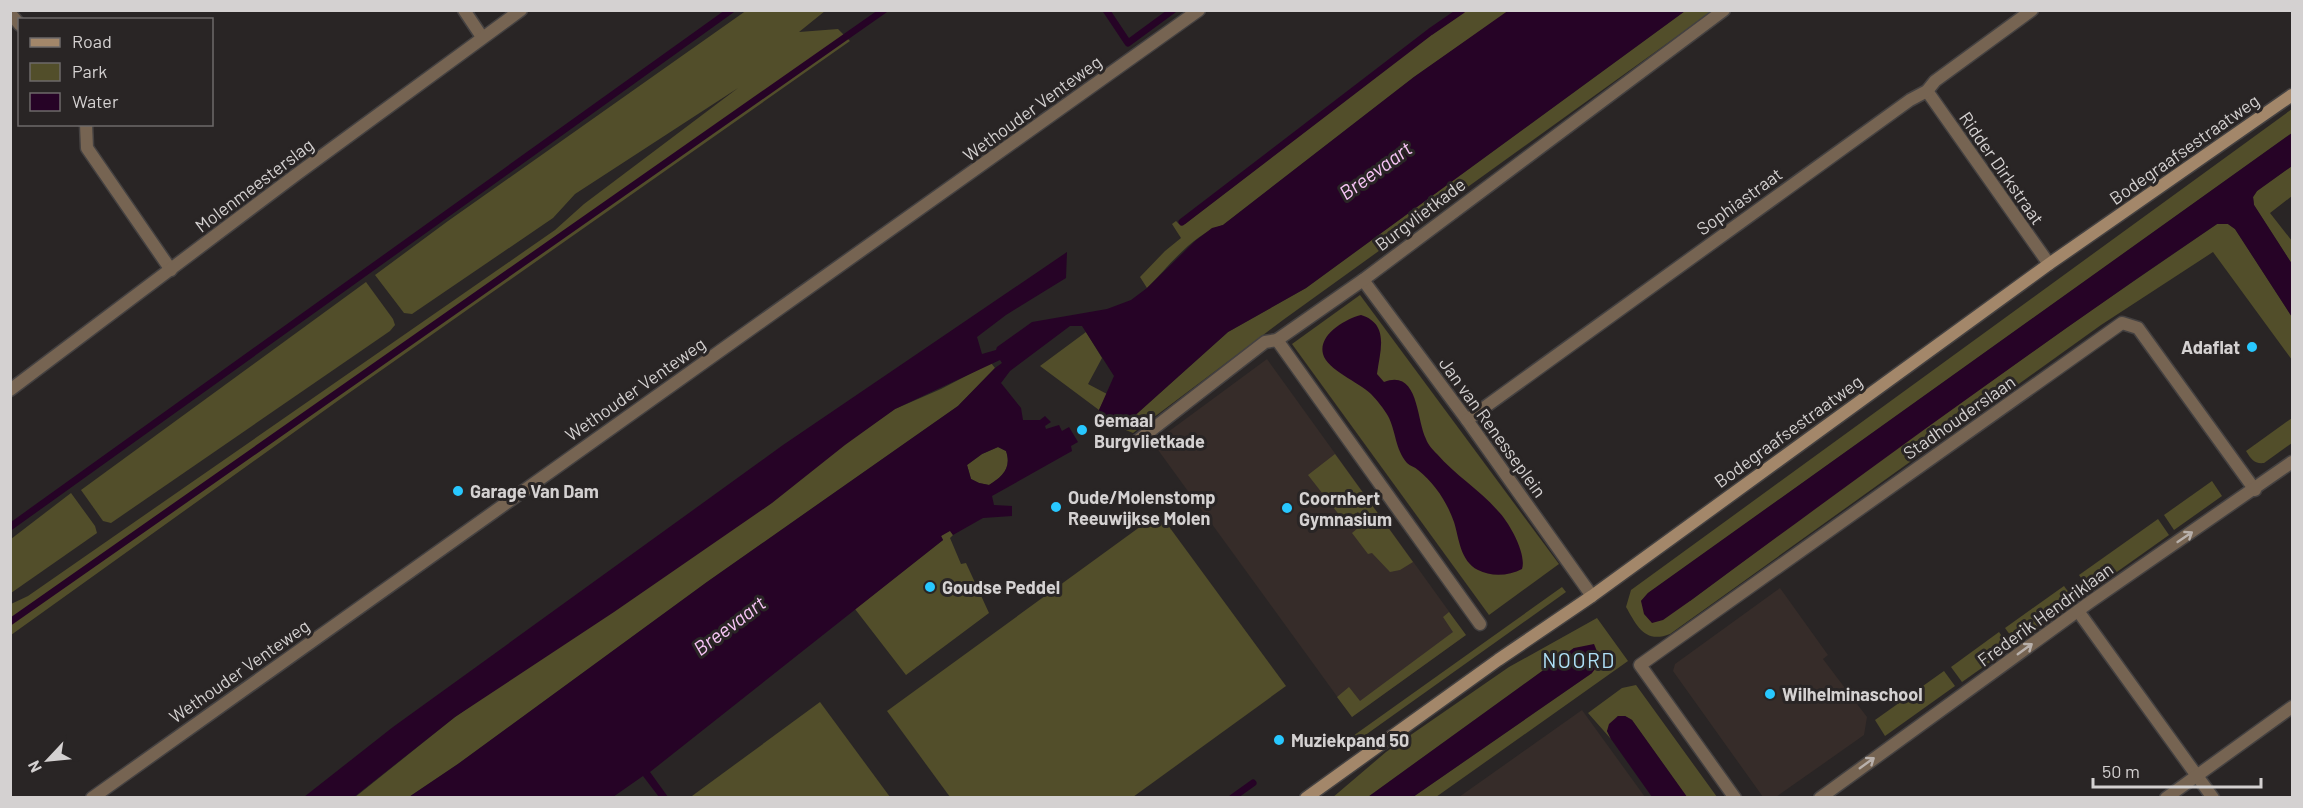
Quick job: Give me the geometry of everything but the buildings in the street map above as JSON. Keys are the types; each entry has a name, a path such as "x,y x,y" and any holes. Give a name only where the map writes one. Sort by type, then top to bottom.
{"main road":[{"name":"Bodegraafsestraatweg","path":"1306,798 1498,660 1592,596 2049,264 2292,95"}],"street":[{"path":"464,10 483,37"},
{"name":"Molenmeesterslag","path":"10,390 297,174 521,10"},
{"name":"Wethouder Venteweg","path":"92,798 1199,10"},
{"name":"Burgvlietkade","path":"1136,442 1265,342 1277,340 1363,280 1724,10"},
{"name":"Sophiastraat","path":"1467,420 1910,99 1927,91 1935,81 2032,10"},
{"name":"Ridder Dirkstraat","path":"1927,91 2049,264"},
{"path":"86,126 87,148 171,270"},
{"name":"Jan van Renesseplein","path":"1363,280 1467,420 1592,596"},
{"name":"Stadhouderslaan","path":"1735,798 1640,665 2122,323 2138,328 2255,490"},
{"path":"1277,340 1480,624"},
{"name":"Frederik Hendriklaan","path":"1820,798 2078,611 2255,490 2292,462"},
{"path":"2078,611 2213,798"},
{"path":"2166,798 2292,707"}],"shaded area":[{"name":"Coornhert Gymnasium","path":"1267,359 1466,635 1352,717 1153,443"},
{"name":"Wilhelminaschool","path":"1780,588 1828,655 1823,659 1867,717 1864,735 1776,797 1763,797 1673,671 1675,664"},
{"path":"1582,710 1645,797 1459,797"}],"green space":[{"path":"747,10 825,11 799,32 838,29 850,41 339,400 11,635 11,604 28,596 555,230 584,204 738,88 575,194 553,218 412,314 404,313 375,275"},
{"path":"1466,11 1509,11 1414,77 1223,225 1212,229 1192,243 1147,288 1140,277 1181,238 1172,224 1176,221 1179,224 1185,224 1428,37"},
{"path":"1685,11 1712,11 1283,320 1133,433 1121,428 1228,332 1306,288"},
{"path":"2292,109 2292,133 1648,593 1641,601 1690,601 1881,459 2217,224 2228,224 2235,229 2292,317 2292,360 2213,252 2101,325 1670,634 1654,637 1638,627 1626,607 1631,590"},
{"path":"2292,166 2292,196 2270,213 2292,241 2292,264 2254,205 2253,197 2257,191"},
{"path":"366,282 393,319 395,325 390,331 111,523 103,521 81,490"},
{"path":"1360,295 1559,564 1489,615 1292,344"},
{"path":"1086,332 1102,358 1088,384 1107,394 1099,410 1040,366"},
{"path":"991,363 995,368 958,406 707,582 458,764 409,797 354,798 455,717 895,409 941,389"},
{"path":"2292,418 2292,443 2264,463 2253,460 2246,451"},
{"path":"998,447 1006,451 1008,457 1007,467 1002,475 989,485 971,479 967,465 982,454"},
{"path":"1335,454 1413,562 1400,570 1390,572 1372,553 1368,554 1352,533 1365,522 1358,512 1344,521 1308,475"},
{"path":"2212,481 2222,496 2174,530 2164,515"},
{"path":"71,493 95,526 97,533 11,593 11,539"},
{"path":"1159,513 1286,686 1133,797 950,797 887,711"},
{"path":"2158,519 2169,535 2090,591 2079,575"},
{"name":"Goudse Peddel","path":"950,530 953,535 950,538 961,564 966,563 989,613 906,675 855,609 943,540 941,536"},
{"path":"2064,586 2075,601 2016,643 2005,628"},
{"path":"1562,587 1566,592 1357,741 1353,736"},
{"path":"1449,612 1466,635 1352,717 1337,697 1349,687 1360,701 1453,632 1443,617"},
{"path":"1597,618 1628,661 1436,797 1413,797 1592,673 1574,648 1368,797 1332,798 1386,752 1509,667"},
{"path":"1999,632 2010,648 1962,682 1951,667"},
{"path":"1944,671 1955,686 1885,736 1875,720"},
{"path":"1636,685 1717,797 1687,797 1632,720 1625,716 1618,716 1607,731 1611,739 1588,713 1622,688"},
{"path":"820,702 890,797 692,796"}],"water":[{"name":"Breevaart","path":"1509,10 1685,11 1306,288 1228,332 1121,428 1103,423 1098,414 1114,376 1082,326 1070,326 1010,371 1001,383 1021,408 1023,420 1040,420 1045,416 1051,422 1045,426 1046,429 1059,425 1062,431 1069,427 1078,442 1071,446 1072,451 992,496 994,505 1012,506 1012,516 983,518 953,535 950,531 941,536 943,540 650,772 668,797 659,797 643,776 613,797 409,797 458,764 707,582 958,406 1002,363 1000,360 895,409 772,503 614,612 455,717 354,797 304,797 393,727 783,445 1067,252 1066,278 1006,315 977,337 982,354 996,350 1032,322 1107,309 1131,300 1147,288 1195,241 1212,228 1223,225 1414,77","holes":["998,447 1006,451 1007,467 998,479 989,485 971,479 967,465 982,454"]},
{"path":"2292,133 2292,166 2257,191 2253,197 2254,205 2292,264 2292,317 2235,229 2228,224 2217,224 2017,363 1663,620 1652,623 1644,614 1641,601 1648,593"},
{"path":"1361,315 1370,319 1380,332 1381,348 1377,374 1384,382 1395,380 1404,383 1410,389 1428,443 1444,462 1491,503 1502,516 1520,547 1522,569 1494,575 1478,570 1467,561 1448,507 1430,481 1403,458 1388,416 1366,389 1337,371 1326,360 1323,347 1329,334 1341,324"},
{"path":"1594,644 1601,661 1592,673 1413,797 1368,797 1574,648"},
{"path":"1618,716 1625,716 1632,720 1687,797 1652,797 1607,731 1609,724"}],"waterway":[{"path":"10,527 731,10"},
{"path":"10,622 884,10"},
{"path":"1106,10 1128,43 1173,10"},
{"path":"1182,222 1462,10"},
{"path":"1232,798 1253,783"}],"place":[{"name":"Adaflat","path":"2252,347"},
{"name":"Gemaal Burgvlietkade","path":"1082,430"},
{"name":"Garage Van Dam","path":"458,491"},
{"name":"Oude/Molenstomp Reeuwijkse Molen","path":"1056,507"},
{"name":"Coornhert Gymnasium","path":"1287,508"},
{"name":"Goudse Peddel","path":"930,587"},
{"name":"Wilhelminaschool","path":"1770,694"},
{"name":"Muziekpand 50","path":"1279,740"}],"district":[{"name":"NOORD","path":"1579,659"}]}
